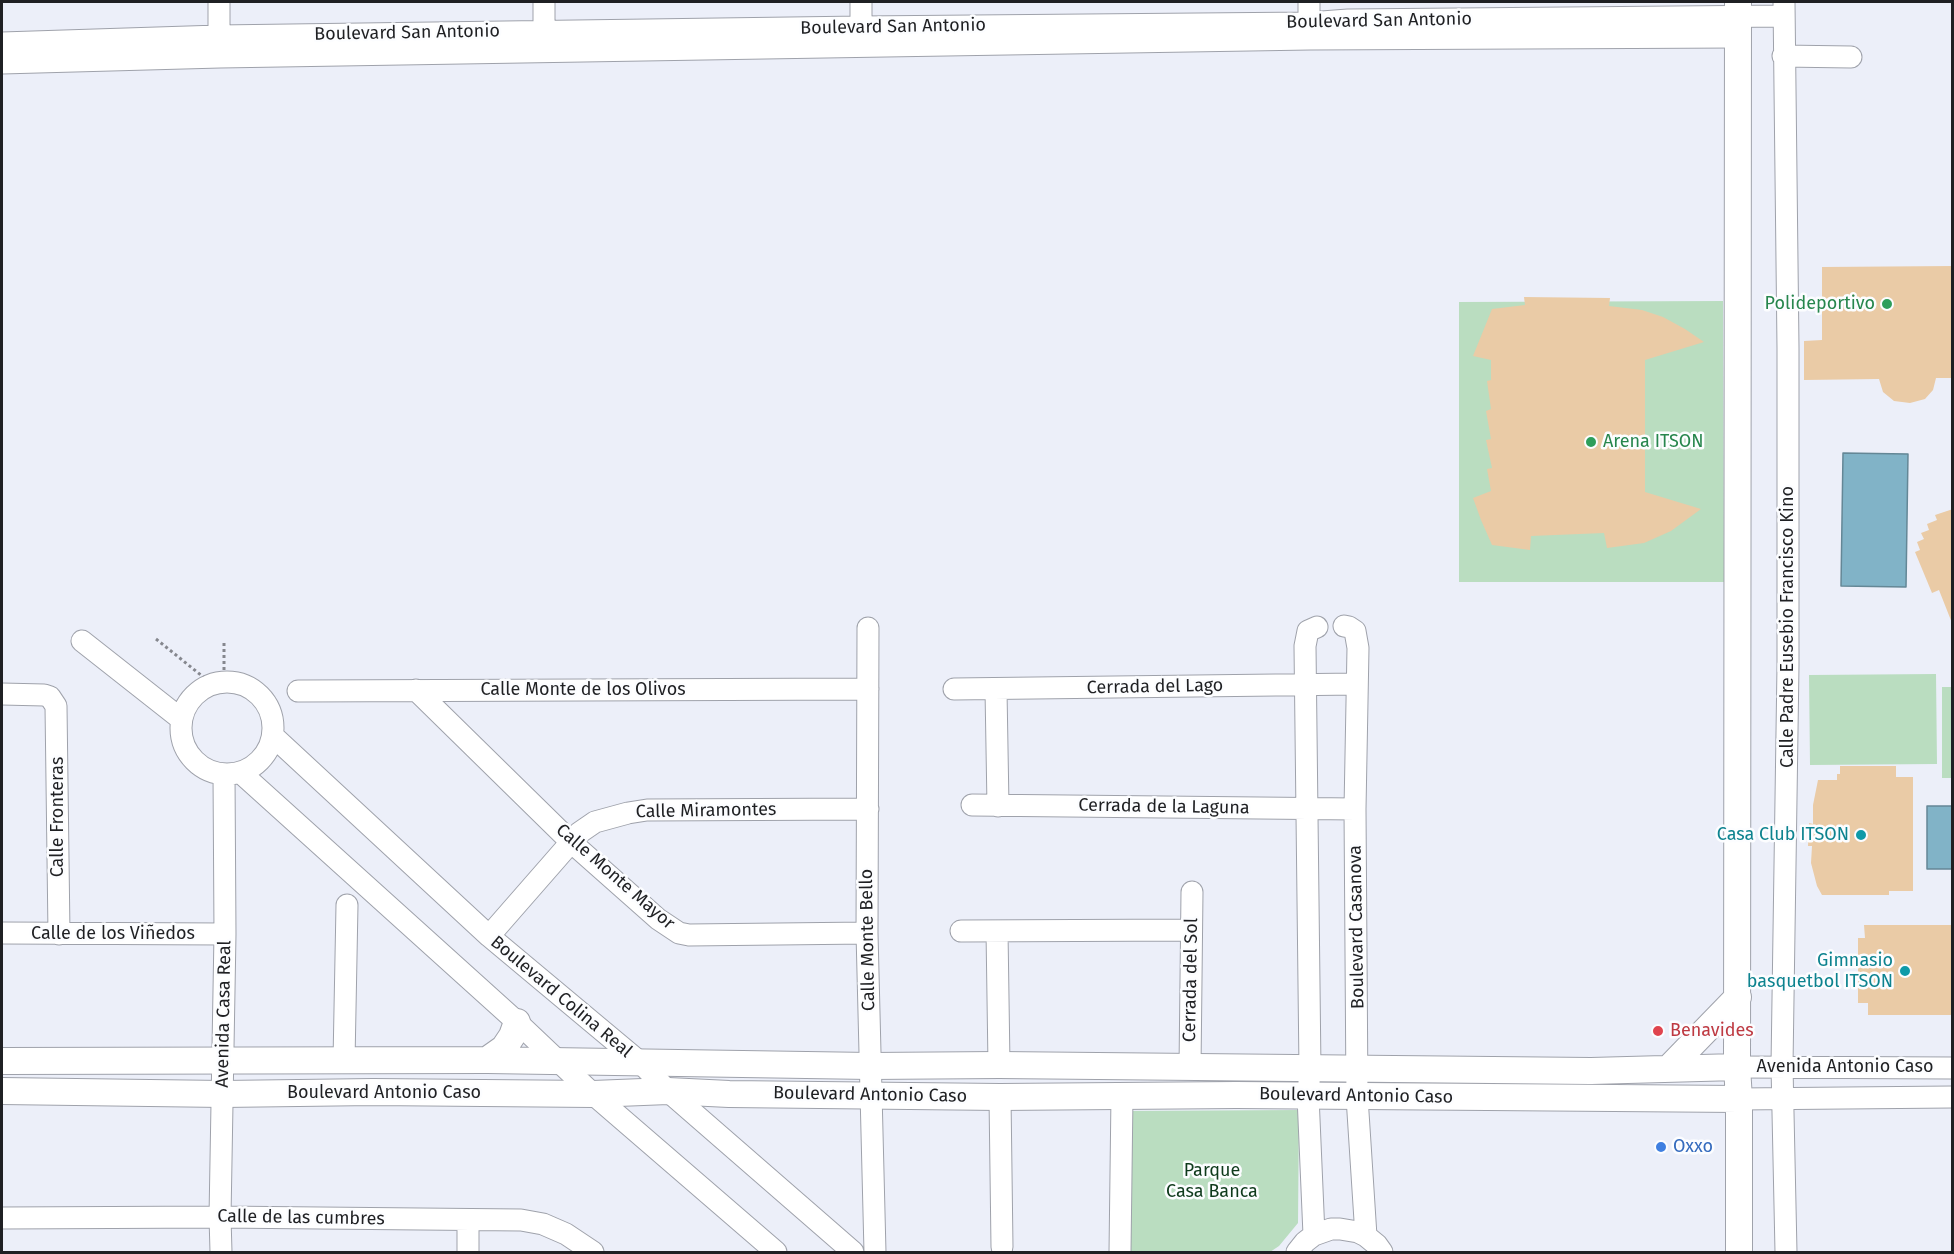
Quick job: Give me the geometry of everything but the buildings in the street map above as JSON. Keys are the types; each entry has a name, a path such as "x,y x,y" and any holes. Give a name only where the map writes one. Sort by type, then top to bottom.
{"main road":[{"path":"1738,18 1737,1067 1739,1252"},
{"path":"1670,1068 1738,997"},
{"path":"487,1060 504,1048 517,1022"},
{"name":"Boulevard Antonio Caso","path":"2,1061 487,1060 641,1064 1591,1071 1737,1067"},
{"path":"1475,1070 1477,1098"},
{"path":"1591,1071 1591,1098"},
{"name":"Boulevard Antonio Caso","path":"2,1091 223,1094 373,1092 593,1094 668,1091 1000,1097 1122,1095 1739,1099"}],"street":[{"path":"219,2 219,36"},
{"path":"544,2 544,32"},
{"path":"861,2 861,27"},
{"path":"1309,2 1310,31 1370,22"},
{"name":"Boulevard San Antonio","path":"2,63 1310,31 1348,20 1738,18 1784,9"},
{"name":"Calle Padre Eusebio Francisco Kino","path":"1784,9 1788,348 1788,665 1782,1066 1786,1252"},
{"name":"Boulevard San Antonio","path":"2,43 219,36 861,27 1310,31"},
{"path":"1783,56 1851,57"},
{"path":"1314,1235 1308,1096 1310,1069 1306,636 1309,629 1317,627"},
{"name":"Boulevard Casanova","path":"1344,627 1352,628 1357,635 1357,1097 1366,1236"},
{"name":"Calle Monte Bello","path":"868,628 867,933 875,1252"},
{"path":"82,641 181,719"},
{"path":"232,774 258,763 265,755 273,736 274,724 266,702 258,693 236,682 218,683 201,689 185,707 181,719 182,739 190,756 205,769 232,774 517,1022 593,1094 776,1252"},
{"name":"Cerrada del Lago","path":"954,689 1356,684"},
{"name":"Calle Monte de los Olivos","path":"298,691 868,689"},
{"name":"Calle Monte Mayor","path":"416,690 571,842 658,919 679,933 688,935 867,933"},
{"path":"996,690 998,806"},
{"name":"Calle Fronteras","path":"2,694 44,695 54,701 57,720 59,934"},
{"name":"Boulevard Colina Real","path":"273,736 489,936 641,1064 668,1091 853,1252"},
{"name":"Avenida Casa Real","path":"221,1252 225,934 232,774"},
{"name":"Cerrada de la Laguna","path":"972,805 1356,808"},
{"name":"Calle Miramontes","path":"489,936 579,833 595,822 647,810 868,809"},
{"name":"Cerrada del Sol","path":"1190,1068 1192,892"},
{"path":"344,1061 347,905"},
{"path":"961,931 1191,930"},
{"path":"997,931 999,1065"},
{"name":"Calle de los Viñedos","path":"2,933 225,934"},
{"name":"Avenida Antonio Caso","path":"1737,1067 1953,1068"},
{"path":"1120,1252 1122,1095"},
{"path":"1000,1097 1002,1247"},
{"name":"Avenida Antonio Caso","path":"1739,1099 1952,1098"},
{"name":"Calle de las cumbres","path":"2,1218 220,1216 521,1220 543,1224 566,1234 591,1252"},
{"path":"468,1220 468,1252"},
{"path":"1297,1252 1314,1235 1340,1228 1366,1236 1382,1252"}],"path":[{"path":"156,639 218,683 224,642"}],"green space":[{"name":"Arena ITSON","path":"1723,301 1724,582 1459,582 1459,302"},
{"path":"1936,674 1937,764 1810,765 1809,675"},
{"path":"1942,687 1952,687 1952,778 1942,778"},
{"name":"Parque Casa Banca","path":"1299,1110 1298,1223 1279,1246 1270,1252 1131,1252 1124,1245 1126,1111"}],"water":[{"path":"1843,453 1908,454 1906,587 1841,586"},
{"path":"1927,806 1952,806 1952,869 1927,869"}],"place":[{"name":"Polideportivo","path":"1887,304"},
{"name":"Arena ITSON","path":"1591,442"},
{"name":"Casa Club ITSON","path":"1861,835"},
{"name":"Gimnasio basquetbol ITSON","path":"1905,971"},
{"name":"Benavides","path":"1658,1031"},
{"name":"Oxxo","path":"1661,1147"}]}
